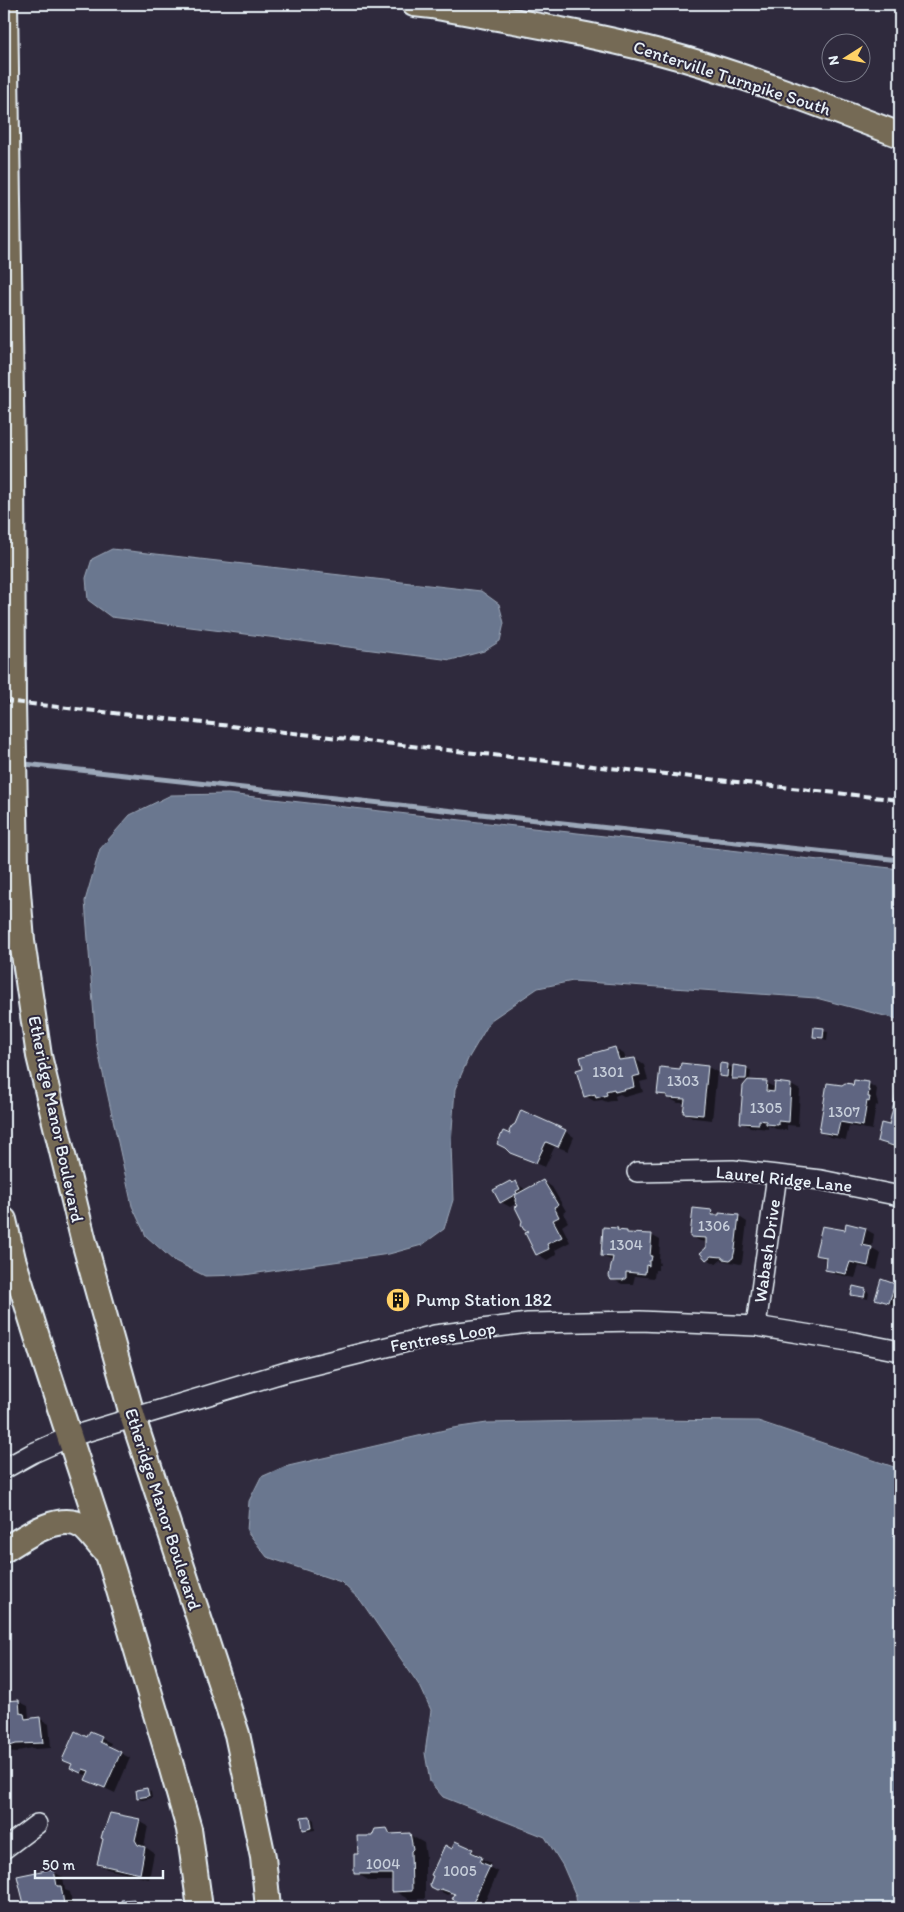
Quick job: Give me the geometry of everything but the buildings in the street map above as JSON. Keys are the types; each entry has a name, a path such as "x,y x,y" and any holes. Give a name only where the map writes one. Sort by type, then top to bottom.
{"main road":[{"name":"Etheridge Manor Boulevard","path":"5,4 7,367 16,866 13,942 83,1238 132,1418 237,1734 263,1857 268,1908"},
{"name":"Centerville Turnpike South","path":"414,4 625,44 684,58 771,86 900,135"},
{"path":"4,1220 29,1312 108,1554 189,1829 200,1908"},
{"path":"4,1550 25,1537 55,1523 69,1522 82,1526 108,1554"}],"street":[{"name":"Laurel Ridge Lane","path":"637,1172 733,1170 822,1180 900,1196"},
{"name":"Wabash Drive","path":"756,1326 777,1175"},
{"name":"Fentress Loop","path":"4,1469 33,1453 69,1437 286,1372 435,1334 537,1323 640,1321 756,1326 900,1351"},
{"path":"4,1849 37,1824"}],"water":[{"path":"112,549 481,591 499,604 504,623 500,641 484,651 451,660 111,617 88,600 86,578 92,559"},
{"path":"228,794 900,869 900,1020 816,998 573,981 538,988 491,1020 468,1059 455,1089 451,1143 453,1200 444,1229 422,1245 389,1254 244,1275 205,1276 173,1260 146,1236 132,1206 96,1042 85,901 100,849 130,815 171,795"},
{"path":"637,1420 758,1421 900,1469 900,1908 577,1908 576,1896 563,1866 545,1837 443,1797 430,1782 425,1753 431,1710 421,1688 361,1601 341,1582 267,1557 247,1531 249,1501 261,1477 284,1467 453,1428 487,1423"}],"waterway":[{"path":"25,764 900,860"}],"railway":[{"path":"4,701 900,800"}],"place":[{"name":"Pump Station 182","path":"398,1300"}]}
